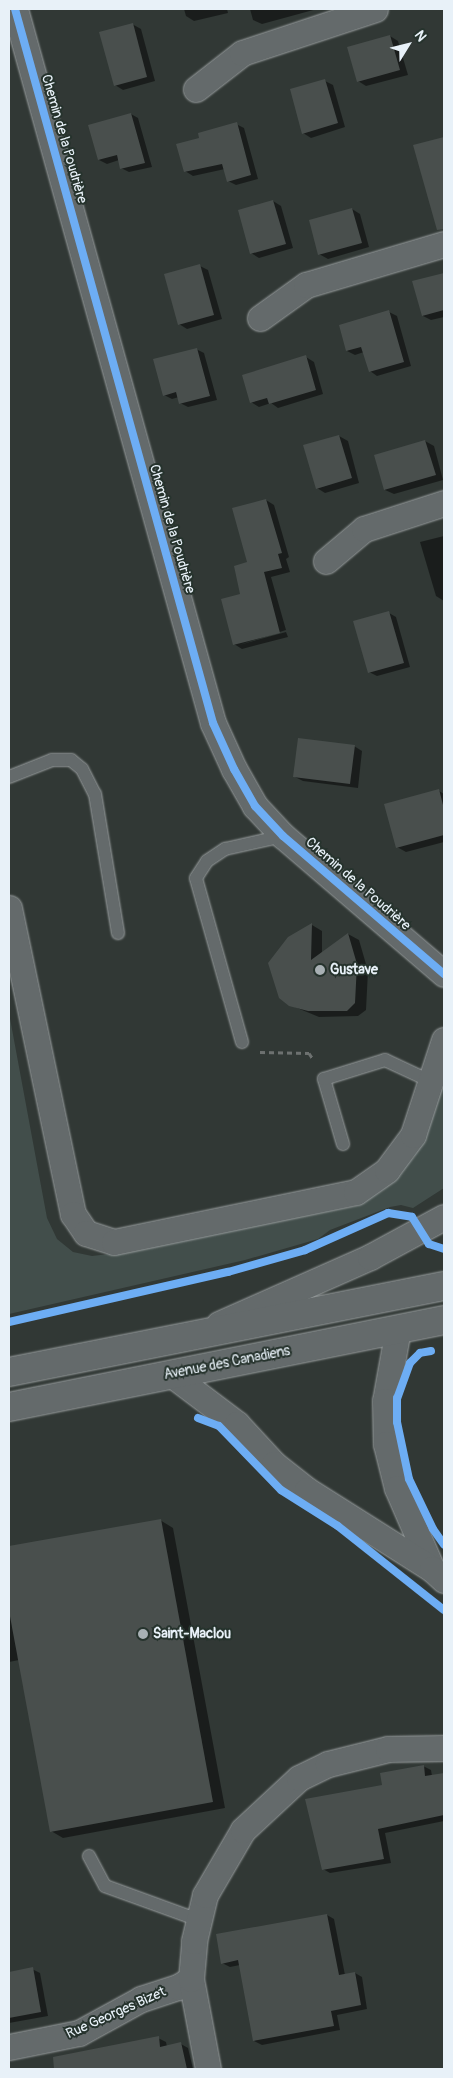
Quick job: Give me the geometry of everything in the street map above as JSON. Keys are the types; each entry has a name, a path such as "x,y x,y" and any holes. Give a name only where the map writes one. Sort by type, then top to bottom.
{"main road":[{"path":"9,1372 198,1333 444,1286"},
{"name":"Avenue des Canadiens","path":"9,1406 444,1320"}],"street":[{"name":"Chemin de la Poudrière","path":"15,9 213,723 234,769 255,806 283,836 444,974"},
{"path":"196,89 242,53 375,9"},
{"path":"260,318 306,285 444,244"},
{"path":"326,561 364,529 444,503"},
{"path":"9,908 66,1191 73,1214 86,1234 114,1242 356,1192 387,1170 412,1135 444,1040"},
{"path":"198,1333 370,1257 444,1217"},
{"path":"398,1329 385,1401 386,1444 397,1488 438,1575"},
{"path":"171,1374 237,1424 274,1464 307,1490 438,1575"},
{"path":"208,2069 191,1978 199,1920 205,1895 243,1830 299,1778 328,1764 388,1749 444,1748"},
{"name":"Rue Georges Bizet","path":"9,2047 79,2033 141,1999 178,1987 191,1978"}],"lane":[{"path":"9,777 52,760 71,760 82,769 96,794 118,933"},
{"path":"242,1042 196,878 208,861 225,849 283,836"},
{"path":"343,1144 324,1079 386,1060 430,1081"},
{"path":"89,1856 105,1886 199,1920"}],"path":[{"path":"242,1042 261,1052 309,1053 324,1079"}],"shaded area":[{"path":"9,1013 47,1218 57,1239 73,1252 92,1256 118,1253 360,1205 386,1187 414,1157 430,1124 444,1080 444,1188 413,1208 401,1205 390,1207 330,1230 318,1239 245,1260 9,1314"}],"building":[{"path":"133,23 147,77 114,86 99,32"},
{"path":"390,35 400,70 357,82 347,47"},
{"path":"325,79 338,123 302,134 290,89"},
{"path":"131,113 145,163 120,169 117,155 98,160 88,125"},
{"path":"237,122 251,175 227,182 222,164 184,172 176,144 199,138 198,133"},
{"path":"444,137 444,229 437,230 413,145"},
{"path":"273,200 286,244 250,254 238,210"},
{"path":"352,208 362,243 318,255 309,220"},
{"path":"200,264 214,315 178,325 164,274"},
{"path":"444,273 444,310 422,316 412,281"},
{"path":"389,310 404,362 369,372 361,347 346,351 339,325"},
{"path":"197,348 210,396 179,404 176,392 163,396 153,359"},
{"path":"306,355 316,390 269,404 267,398 250,403 242,375"},
{"path":"339,435 352,478 316,489 303,445"},
{"path":"425,440 436,475 384,490 374,455"},
{"path":"266,499 282,553 278,554 282,568 264,572 280,633 233,645 221,599 240,594 234,566 247,562 232,508"},
{"path":"389,611 404,663 368,673 353,621"},
{"path":"298,738 355,745 350,784 293,777"},
{"path":"439,789 444,809 444,835 396,848 384,804"},
{"name":"Gustave","path":"312,923 311,960 348,933 357,964 355,1003 347,1011 308,1011 289,1006 279,998 268,963 288,937"},
{"path":"161,1519 213,1802 50,1832 9,1611 9,1546"},
{"path":"424,1765 425,1776 444,1773 444,1815 378,1829 384,1859 322,1870 305,1799 382,1785 380,1773"},
{"path":"327,1914 339,1975 355,1972 361,2005 331,2011 334,2026 253,2041 238,1960 221,1964 216,1934"},
{"path":"33,1967 41,2012 9,2018 9,1972"},
{"path":"159,2036 160,2047 181,2042 187,2069 54,2069 53,2057"}],"cycle path":[{"path":"15,9 213,723 234,769 255,806 283,836 444,974"},
{"path":"9,1322 228,1272 305,1250 388,1213 412,1217 429,1244 444,1249"},
{"path":"431,1351 420,1353 410,1363 397,1398 397,1422 409,1479 433,1529 444,1545"},
{"path":"198,1418 219,1426 281,1490 338,1526 444,1610"}],"place":[{"name":"Gustave","path":"320,970"},
{"name":"Saint-Maclou","path":"143,1634"}]}
